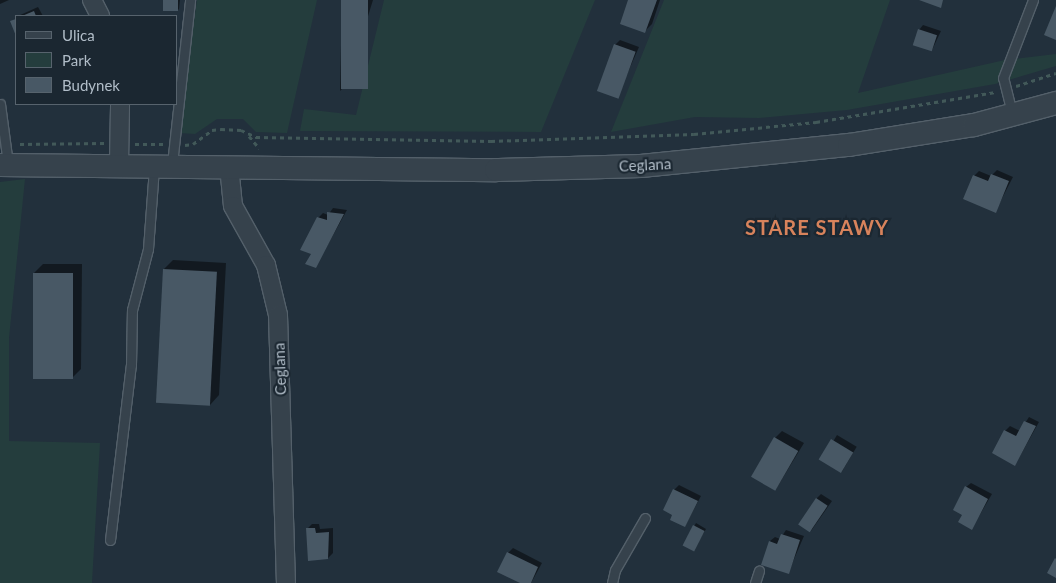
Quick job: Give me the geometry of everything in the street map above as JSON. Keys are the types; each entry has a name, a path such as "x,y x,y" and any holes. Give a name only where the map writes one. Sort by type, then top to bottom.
{"street":[{"path":"92,0 100,15"},
{"name":"Ceglana","path":"5,158 119,154 229,166 505,170 641,166 849,145 1013,116 1056,103"},
{"path":"119,154 120,105"},
{"name":"Ceglana","path":"229,166 233,206 266,265 278,315 286,583"}],"lane":[{"path":"178,79 190,0"},
{"path":"1013,116 1003,78 1033,0"},
{"path":"0,104 5,158"},
{"path":"110,540 131,364 132,310 148,248 153,209 166,158 174,105"},
{"path":"612,583 614,570 645,518"},
{"path":"755,583 759,571"}],"path":[{"path":"249,136 510,141 694,134 816,122 1006,90 1056,73"},
{"path":"5,158 119,154 166,158 216,129 237,129 249,136 255,146 262,149"}],"green space":[{"path":"197,0 317,0 287,133 256,132 243,119 217,119 195,134 179,133"},
{"path":"384,0 595,0 541,132 300,131 304,109 356,115"},
{"path":"664,0 890,0 858,93 1005,60 1056,54 1056,66 995,84 847,110 759,118 695,117 611,132"},
{"path":"25,179 9,338 9,441 100,443 92,583 0,583 0,182"}],"building":[{"path":"163,0 178,0 178,11 163,11"},
{"path":"341,0 368,0 368,89 341,89"},
{"path":"628,0 657,0 645,33 620,24"},
{"path":"919,0 943,0 941,8"},
{"path":"1056,6 1056,40 1044,35"},
{"path":"34,11 36,15 24,15"},
{"path":"15,19 15,34 10,21"},
{"path":"918,29 937,35 932,51 913,45"},
{"path":"614,44 636,52 619,99 597,91"},
{"path":"991,174 1009,181 996,213 963,199 973,175 988,181"},
{"path":"327,212 344,214 316,268 305,264 311,254 300,250 317,217 327,220"},
{"path":"163,269 217,272 210,406 156,403"},
{"path":"33,273 73,273 73,379 33,379"},
{"path":"1024,421 1036,426 1015,466 992,453 1004,430 1016,436"},
{"path":"774,437 798,451 775,491 751,477"},
{"path":"831,439 853,452 841,473 819,460"},
{"path":"965,486 988,499 972,530 958,522 962,515 953,510"},
{"path":"673,489 698,501 685,527 670,520 672,515 663,510"},
{"path":"816,498 828,506 810,532 798,525"},
{"path":"693,525 705,531 694,551 683,545"},
{"path":"306,528 315,528 316,533 329,532 328,559 308,561"},
{"path":"781,534 800,540 789,574 761,565 769,541 777,544"},
{"path":"507,552 538,567 531,583 520,583 497,572"},
{"path":"1056,559 1056,578 1047,573"}],"district":[{"name":"STARE STAWY","path":"817,227"}]}
